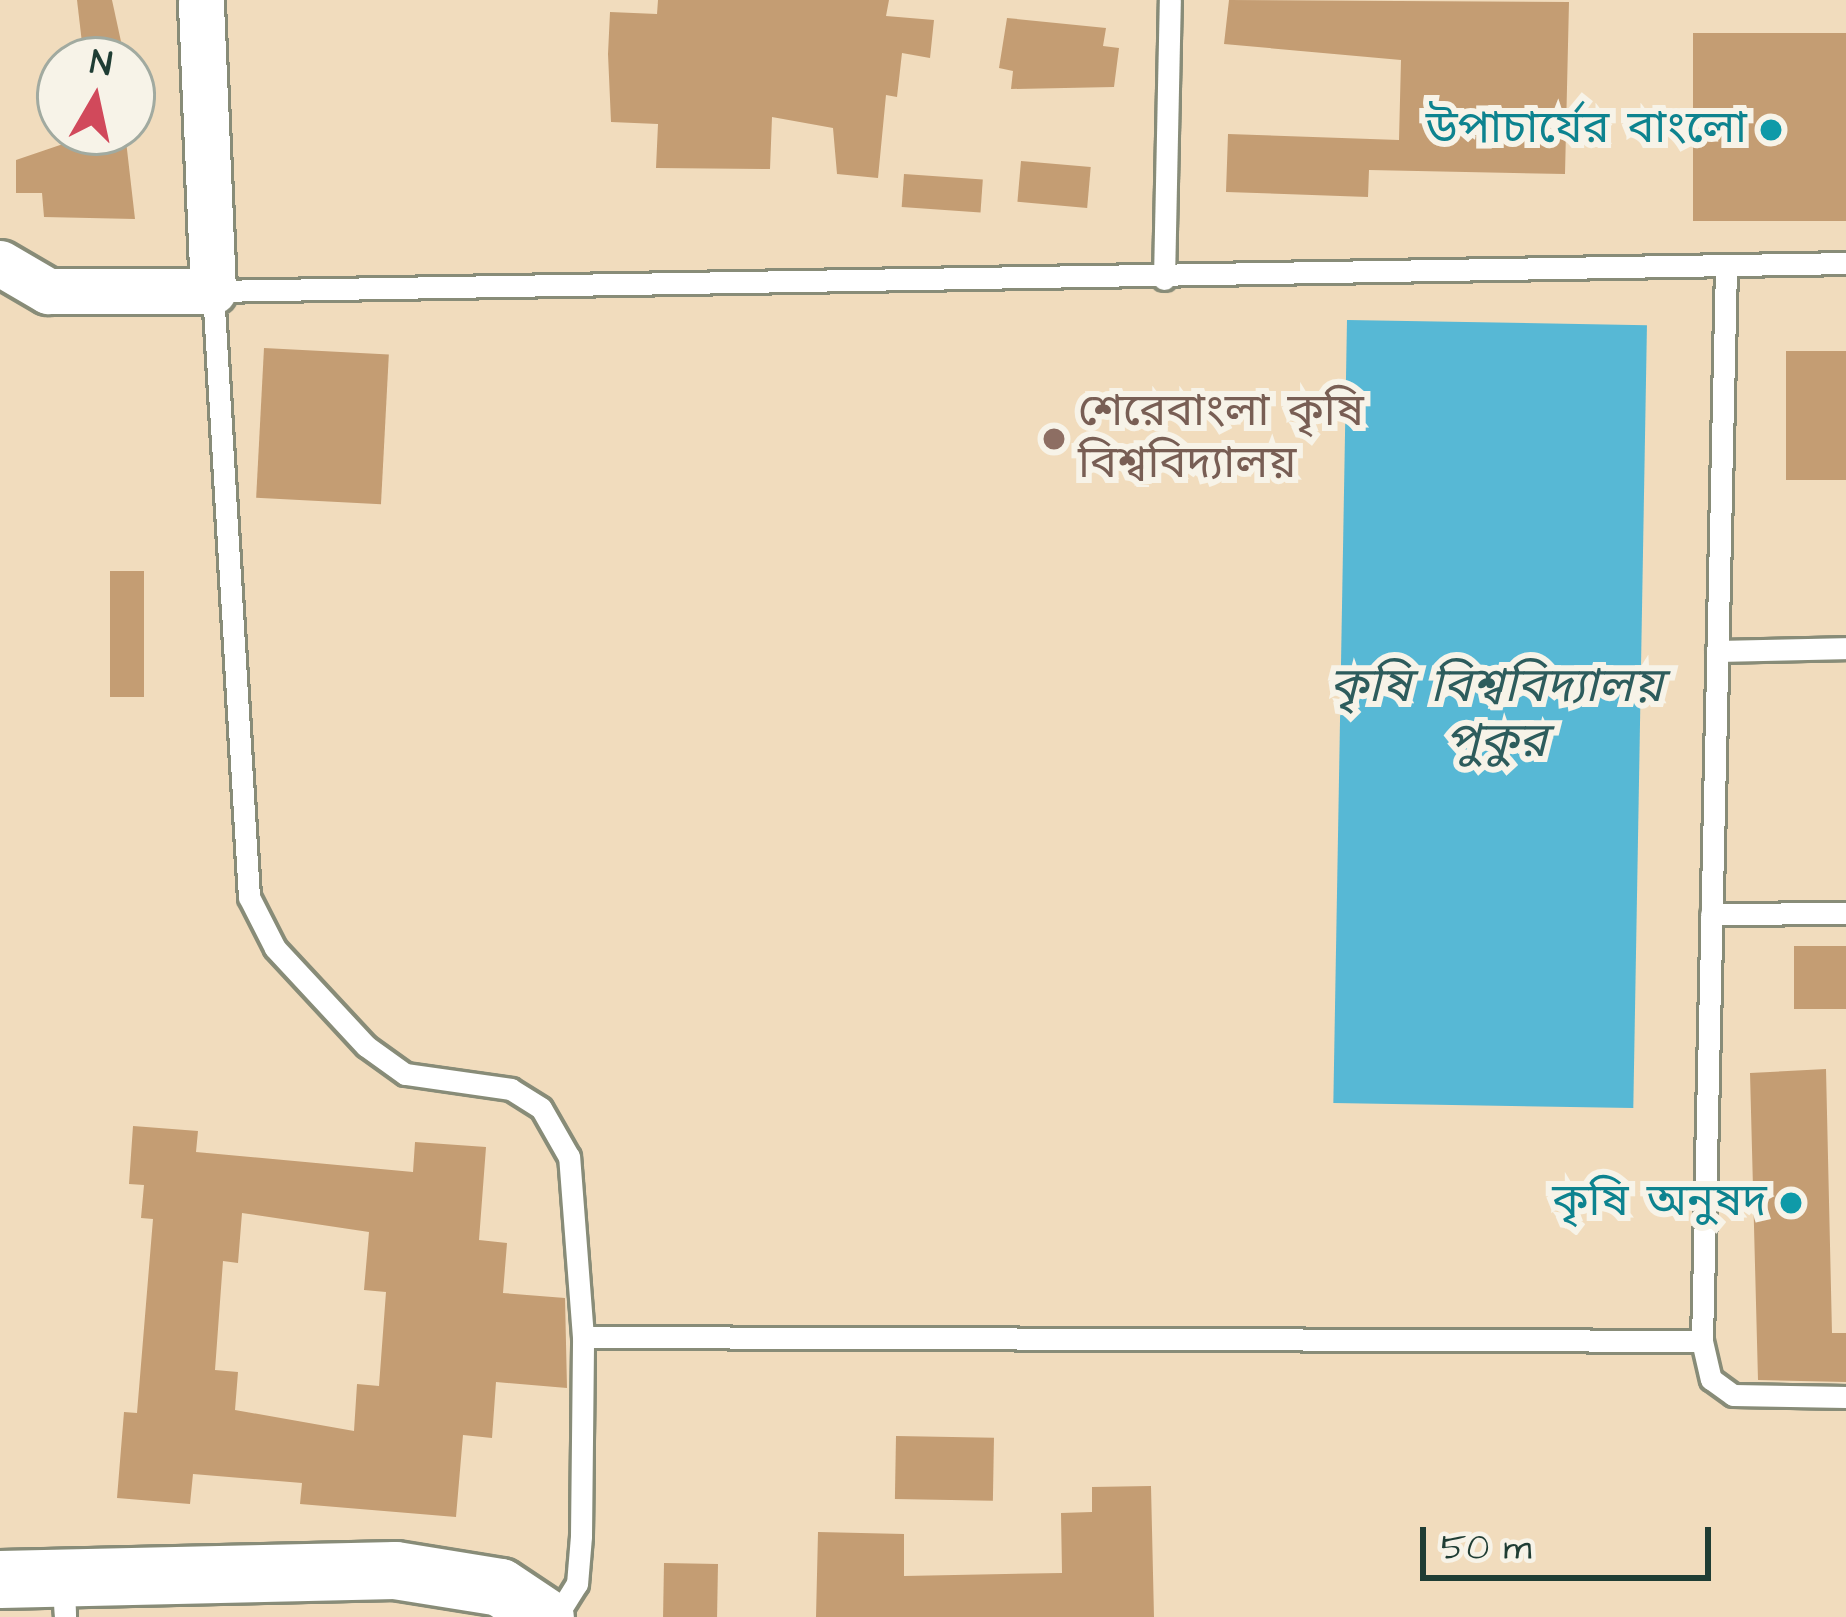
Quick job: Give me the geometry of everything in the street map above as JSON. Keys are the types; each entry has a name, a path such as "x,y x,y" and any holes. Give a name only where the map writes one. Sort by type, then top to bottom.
{"street":[{"path":"0,263 48,291 213,291 201,0"},
{"path":"0,1579 64,1597 395,1570 500,1587 545,1617"}],"lane":[{"path":"1164,279 1170,0"},
{"path":"556,1617 577,1584 583,1337 578,1204 541,1108 511,1089 405,1075 366,1046 275,948 249,897 213,291 1164,279 1846,263"},
{"path":"1726,265 1702,1341 1711,1379 1733,1395 1846,1397"},
{"path":"1717,651 1846,648"},
{"path":"1712,914 1846,914"},
{"path":"583,1337 1702,1341"}],"water":[{"name":"কৃষি বিশ্ববিদ্যালয় পুকুর","path":"1347,320 1647,325 1633,1108 1333,1103"}],"building":[{"path":"77,0 112,0 120,36 81,36"},
{"path":"658,0 889,0 886,16 934,20 930,58 902,53 897,97 886,95 878,178 837,174 833,128 772,117 770,169 656,168 658,124 611,122 608,54 610,12 657,14"},
{"path":"1229,0 1569,2 1565,174 1369,170 1368,197 1226,192 1228,134 1399,140 1401,60 1224,44"},
{"path":"1007,18 1106,28 1103,46 1119,48 1114,87 1011,89 1013,71 999,68"},
{"name":"উপাচার্যের বাংলো","path":"1693,33 1846,33 1846,221 1693,221"},
{"path":"36,153 128,156 135,219 44,217 42,193 16,193 16,160"},
{"path":"1021,161 1091,167 1087,208 1017,202"},
{"path":"904,174 983,180 981,212 902,207"},
{"path":"264,348 389,355 381,504 256,498"},
{"path":"1786,351 1846,351 1846,480 1786,480"},
{"path":"110,571 144,571 144,697 110,697"},
{"path":"1794,946 1846,946 1846,1009 1794,1009"},
{"name":"কৃষি অনুষদ","path":"1826,1069 1832,1333 1846,1333 1846,1382 1758,1380 1750,1073"},
{"path":"133,1126 198,1131 196,1152 413,1172 415,1142 486,1147 479,1240 507,1243 503,1293 565,1298 567,1388 496,1382 492,1438 463,1435 456,1517 300,1504 302,1483 193,1474 190,1504 117,1498 124,1412 137,1413 153,1219 141,1218 144,1185 129,1184","holes":["242,1213 369,1232 364,1290 386,1292 379,1386 357,1384 354,1431 235,1410 238,1372 215,1370 223,1261 238,1263"]},
{"path":"896,1436 994,1438 993,1501 895,1499"},
{"path":"1151,1486 1154,1617 816,1617 818,1532 904,1534 904,1576 1062,1573 1061,1513 1092,1512 1092,1487"},
{"path":"664,1563 718,1564 717,1617 663,1617"}],"place":[{"name":"উপাচার্যের বাংলো","path":"1771,130"},
{"name":"শেরেবাংলা কৃষি বিশ্ববিদ্যালয়","path":"1054,439"},
{"name":"কৃষি অনুষদ","path":"1791,1203"}]}
